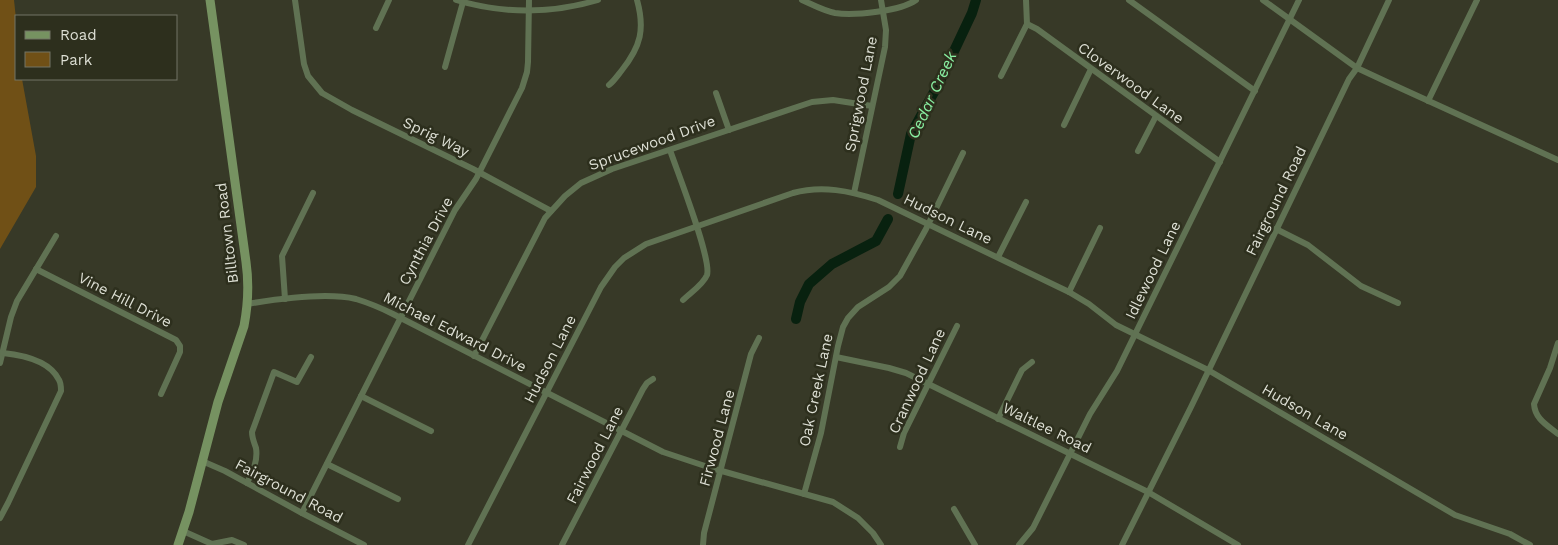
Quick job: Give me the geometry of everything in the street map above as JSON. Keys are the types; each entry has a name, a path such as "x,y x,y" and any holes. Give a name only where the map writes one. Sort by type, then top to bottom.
{"main road":[{"name":"Billtown Road","path":"178,545 218,402 244,326 248,288 210,0"}],"street":[{"name":"Sprig Way","path":"295,0 304,64 312,82 328,98 479,172 551,211"},
{"path":"376,28 389,0"},
{"name":"Cynthia Drive","path":"302,513 455,210 479,172 524,81 528,62 528,0"},
{"path":"445,67 460,1 497,9 528,11 565,8 598,0"},
{"path":"609,85 632,56 640,40 642,24 637,0"},
{"path":"802,0 835,13 864,14 902,7 916,0"},
{"name":"Sprigwood Lane","path":"854,193 886,37 882,0"},
{"path":"1001,76 1027,24 1026,0"},
{"path":"1130,0 1255,91"},
{"path":"1263,0 1357,68 1558,160"},
{"name":"Idlewood Lane","path":"1019,545 1034,528 1090,414 1116,371 1299,0"},
{"name":"Fairground Road","path":"1122,545 1349,79 1357,68 1390,0"},
{"path":"1428,101 1477,0"},
{"name":"Cloverwood Lane","path":"1027,24 1220,162"},
{"path":"1064,125 1091,69"},
{"path":"716,93 728,130"},
{"name":"Sprucewood Drive","path":"474,356 545,218 581,182 612,169 818,100 833,100 872,106"},
{"path":"1138,151 1156,116"},
{"path":"670,150 707,259 708,270 705,278 683,300"},
{"name":"Oak Creek Lane","path":"804,494 821,433 839,338 848,318 858,307 889,287 900,276 963,153"},
{"name":"Hudson Lane","path":"468,545 601,287 614,268 624,258 646,244 804,190 832,189 878,200 1069,292 1116,324 1208,370 1455,515 1510,534 1530,545"},
{"path":"285,299 282,256 313,193"},
{"path":"998,257 1026,202"},
{"path":"1069,292 1100,228"},
{"path":"1276,229 1322,254 1361,286 1398,303"},
{"path":"0,362 16,300 56,236"},
{"name":"Vine Hill Drive","path":"36,269 176,340 180,346 180,352 161,394"},
{"name":"Michael Edward Drive","path":"247,304 285,299 330,297 347,298 369,304 663,452 833,502 848,511 873,533 882,545"},
{"name":"Cranwood Lane","path":"900,447 904,432 957,326"},
{"name":"Firwood Lane","path":"703,545 704,533 751,354 758,338"},
{"path":"1558,343 1550,368 1535,398 1534,404 1538,418 1558,434"},
{"path":"0,518 61,392 59,379 48,366 24,357 3,353"},
{"path":"247,483 254,470 256,456 252,432 274,372 298,382 311,356"},
{"name":"Waltlee Road","path":"836,357 899,370 1148,492 1238,545"},
{"path":"998,419 1022,370 1032,362"},
{"name":"Fairwood Lane","path":"563,545 643,389 653,379"},
{"path":"361,396 430,431"},
{"name":"Fairground Road","path":"202,461 225,471 364,545"},
{"path":"327,464 398,499"},
{"path":"954,509 975,545"},
{"path":"183,531 212,544 232,540 244,545"}],"green space":[{"path":"0,0 14,0 15,80 22,80 36,156 36,187 0,249"}],"waterway":[{"name":"Cedar Creek","path":"898,194 911,134 939,83 972,13 976,0"},
{"name":"Cedar Creek","path":"796,319 800,302 809,284 832,264 876,241 888,219"}]}
